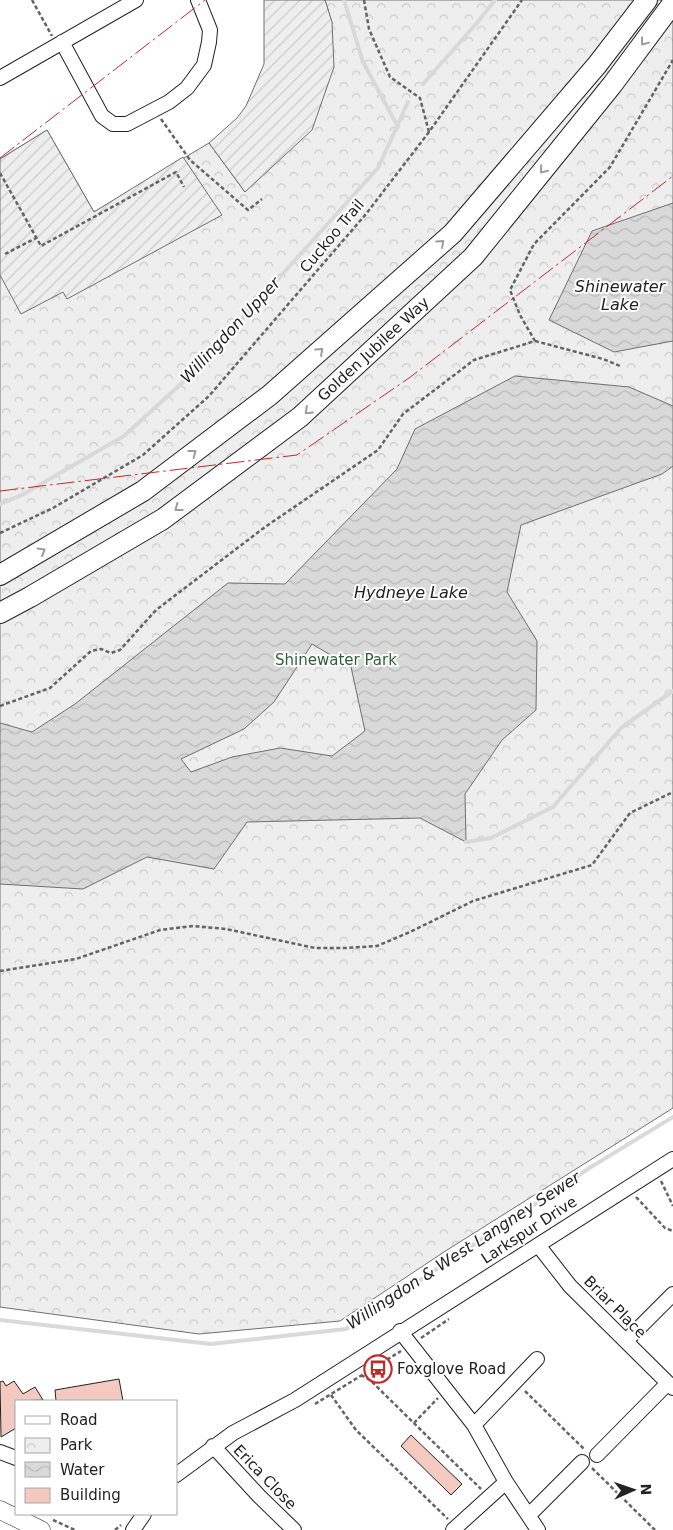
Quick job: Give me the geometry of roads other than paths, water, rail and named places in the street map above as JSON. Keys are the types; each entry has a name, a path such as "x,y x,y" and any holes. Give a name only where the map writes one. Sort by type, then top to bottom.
{"highway":[{"path":"0,575 143,491 270,396 452,233 596,65 647,0"},
{"name":"Golden Jubilee Way","path":"0,613 163,520 300,417 472,257 612,85 673,3"}],"main road":[{"path":"0,1510 15,1515"},
{"path":"16,1515 44,1524"}],"street":[{"path":"0,78 136,0"},
{"path":"60,43 102,116 113,124 127,124 169,102 187,88 204,65 210,30 198,0"},
{"name":"Larkspur Drive","path":"178,1473 233,1433 295,1400 400,1331 673,1159"},
{"name":"Briar Place","path":"538,1245 570,1286 671,1386"},
{"path":"626,1341 673,1294"},
{"path":"400,1331 474,1425 506,1482 538,1530"},
{"path":"474,1425 537,1359"},
{"path":"529,1515 671,1386"},
{"name":"Erica Close","path":"213,1446 259,1496 294,1530"},
{"path":"0,1452 15,1458"},
{"path":"455,1528 506,1482"},
{"path":"133,1530 143,1515"}],"water":[{"name":"Shinewater Lake","path":"673,203 673,341 614,352 549,320 592,231"},
{"name":"Hydneye Lake","path":"515,376 629,387 673,406 673,466 662,474 521,525 507,592 537,641 536,710 502,740 465,794 466,842 420,818 247,822 214,869 147,857 83,889 0,884 0,723 32,732 75,704 228,583 285,584 397,469 415,429","holes":["312,644 351,667 365,731 332,756 280,748 232,757 191,772 181,759 244,729 274,702"]}],"waterway":[{"path":"344,0 363,62 398,127"},
{"name":"Willingdon Upper","path":"423,84 495,0"},
{"name":"Willingdon Upper","path":"0,504 22,495 124,436 195,371 378,168 408,102"},
{"path":"466,842 491,838 553,807 621,728 673,691"},
{"name":"Willingdon & West Langney Sewer","path":"0,1320 211,1344 346,1329 591,1167 673,1117"}],"place":[{"name":"Foxglove Road","path":"378,1369"}],"park label":[{"name":"Shinewater Park","path":"336,660"}]}
